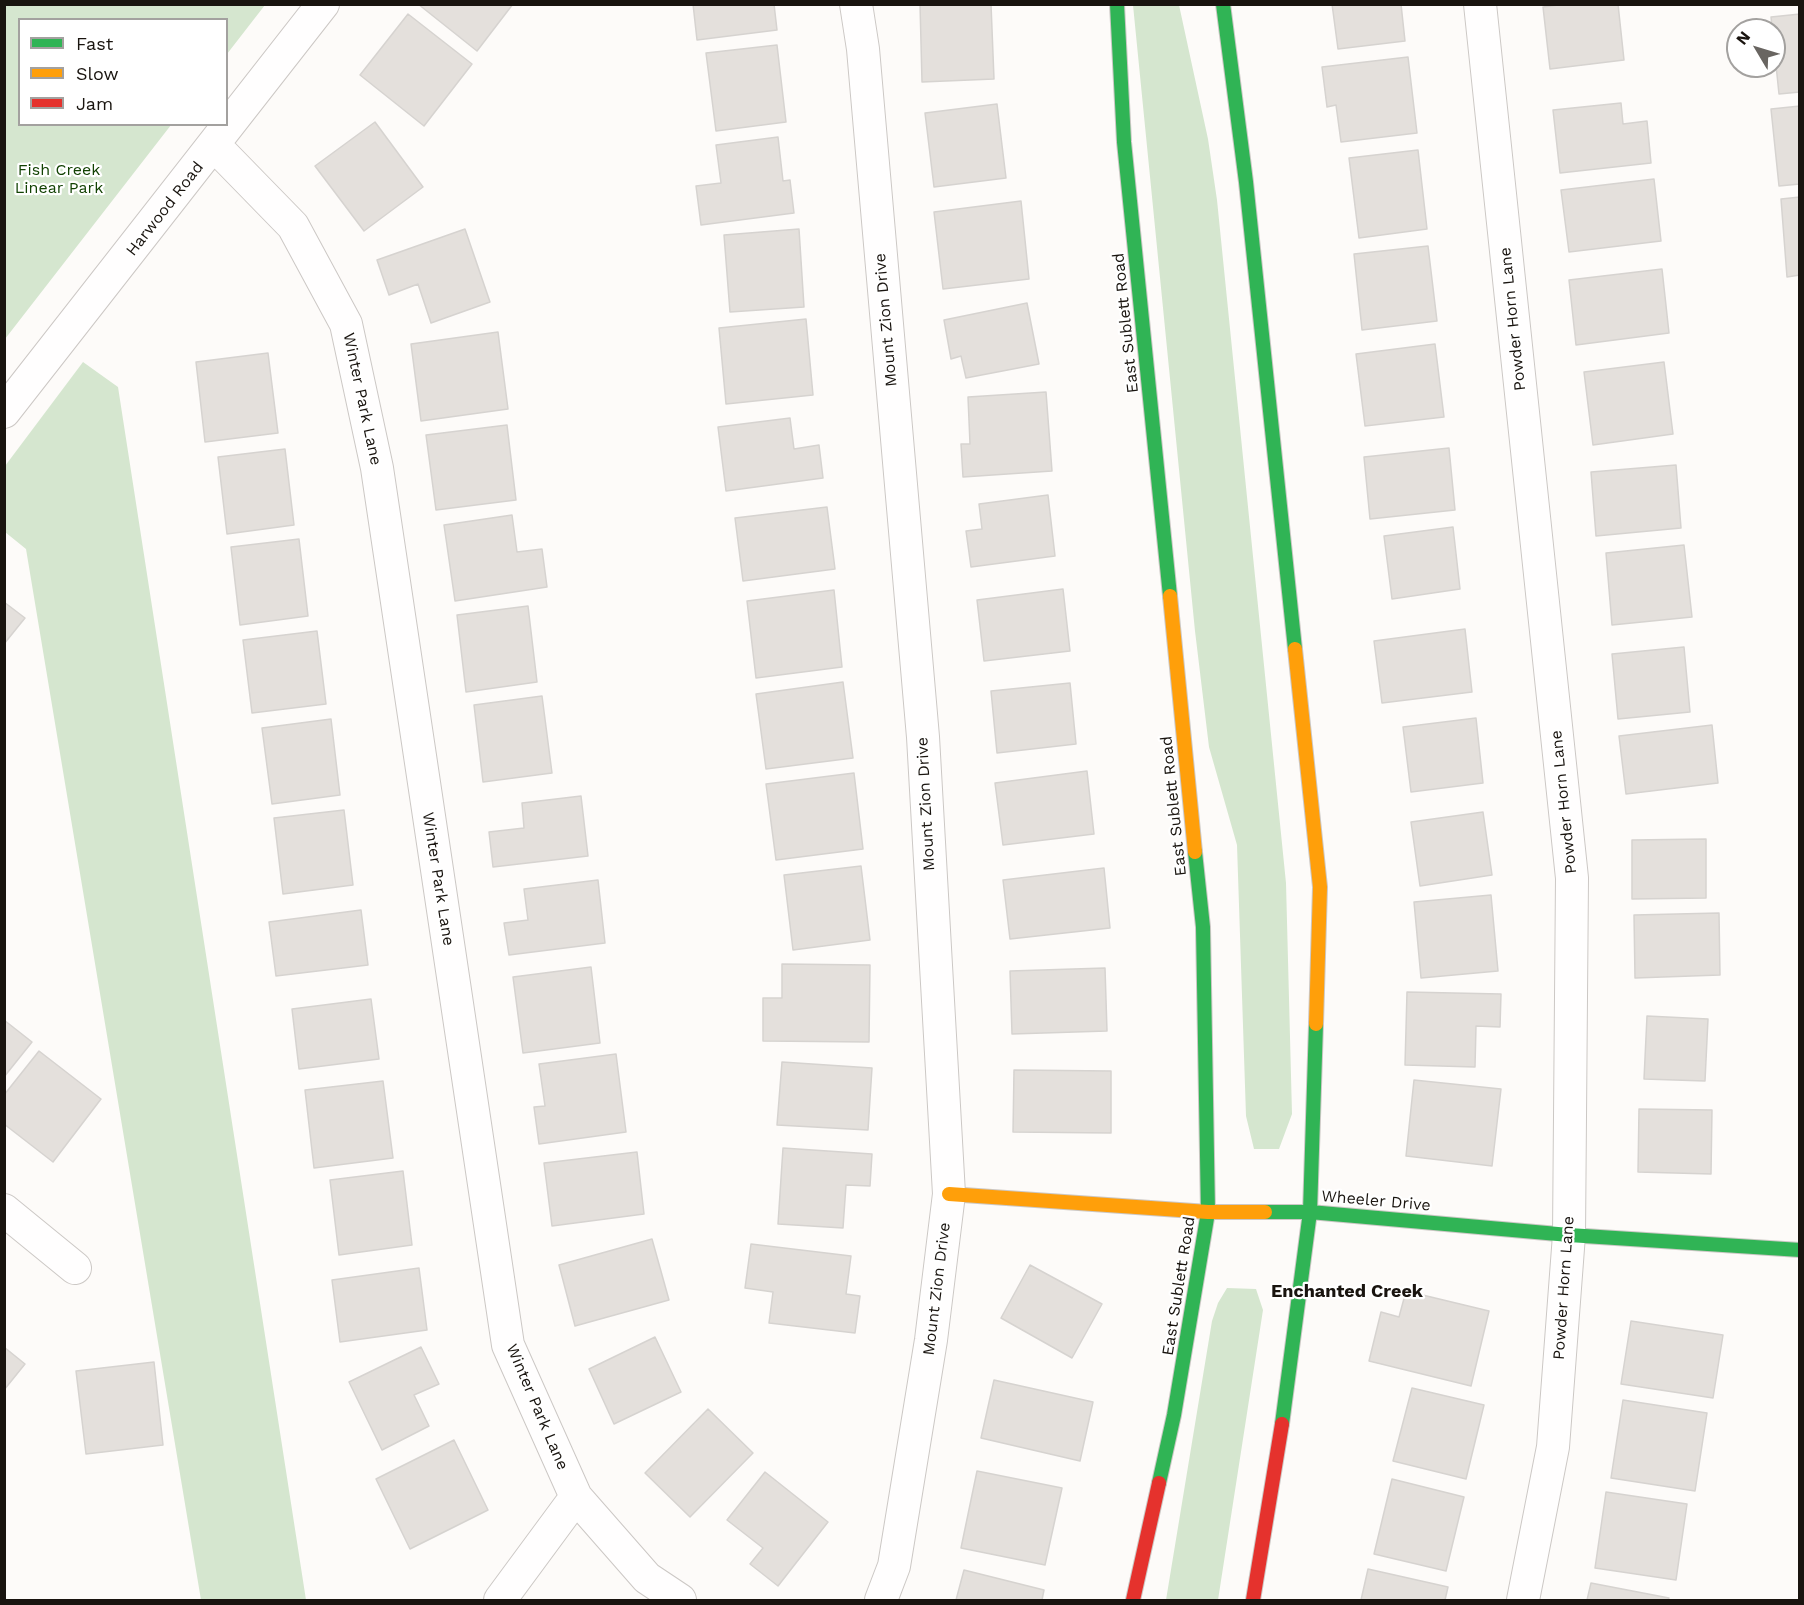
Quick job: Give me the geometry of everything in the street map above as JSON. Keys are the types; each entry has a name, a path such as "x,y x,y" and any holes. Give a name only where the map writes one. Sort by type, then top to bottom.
{"main road":[{"name":"East Sublett Road","path":"1117,4 1124,142 1203,927 1208,1212 1174,1415 1133,1600"},
{"path":"1223,4 1247,193 1320,887 1310,1212 1275,1476 1253,1600"},
{"name":"Wheeler Drive","path":"949,1194 1208,1212 1310,1212 1569,1235 1800,1250"}],"street":[{"name":"Harwood Road","path":"4,412 215,146 323,4"},
{"name":"Mount Zion Drive","path":"856,4 863,49 923,737 949,1194 931,1340 894,1566 881,1600"},
{"name":"Powder Horn Lane","path":"1480,4 1572,878 1569,1235 1553,1447 1523,1600"},
{"name":"Winter Park Lane","path":"215,146 293,226 346,324 377,468 508,1345 576,1497 647,1578 680,1600"},
{"path":"4,1210 75,1268"},
{"path":"500,1600 576,1497"}],"green space":[{"name":"Fish Creek Linear Park","path":"5,4 265,5 228,53 228,18 18,18 18,126 170,126 5,339"},
{"path":"1133,5 1179,5 1208,139 1217,200 1286,883 1292,1114 1279,1149 1254,1149 1246,1116 1237,845 1209,747 1195,631"},
{"path":"83,362 118,387 306,1600 201,1600 26,549 5,532 5,466"},
{"path":"1227,1288 1256,1289 1263,1310 1218,1600 1166,1600 1212,1321 1218,1303"}],"building":[{"path":"418,4 513,4 477,51"},
{"path":"693,4 774,4 777,30 697,40"},
{"path":"920,4 991,4 994,79 922,82"},
{"path":"1332,4 1401,4 1405,41 1338,49"},
{"path":"1566,4 1618,4 1624,60 1550,69 1543,7"},
{"path":"408,14 472,64 424,126 360,75"},
{"path":"1800,14 1800,92 1779,94 1777,78 1786,78 1786,18 1771,17"},
{"path":"777,45 786,122 716,131 706,53"},
{"path":"1408,57 1417,133 1341,142 1336,105 1327,107 1322,67"},
{"path":"1621,103 1623,124 1647,121 1651,163 1560,173 1553,110"},
{"path":"997,104 1006,178 934,187 925,113"},
{"path":"1800,106 1800,184 1779,186 1771,109"},
{"path":"375,122 423,187 364,231 315,166"},
{"path":"778,137 783,181 790,180 794,213 701,225 696,186 721,183 716,145"},
{"path":"1418,150 1427,229 1359,238 1349,158"},
{"path":"1654,179 1661,241 1569,252 1561,190"},
{"path":"1800,197 1800,275 1787,277 1781,199"},
{"path":"1021,201 1029,279 943,289 934,212"},
{"path":"465,229 490,302 431,323 418,284 389,295 377,260"},
{"path":"799,229 804,307 730,312 724,235"},
{"path":"1428,246 1437,321 1362,330 1354,254"},
{"path":"1662,269 1669,333 1576,345 1569,280"},
{"path":"1027,303 1039,364 966,378 961,356 951,359 944,320"},
{"path":"806,319 813,395 726,404 719,328"},
{"path":"498,332 508,409 421,421 411,344"},
{"path":"1435,344 1444,417 1365,426 1356,354"},
{"path":"268,353 278,433 205,442 196,362"},
{"path":"1664,362 1673,434 1593,445 1584,372"},
{"path":"1046,392 1052,471 963,477 961,444 970,444 968,397"},
{"path":"790,418 794,449 819,445 823,478 726,491 718,427"},
{"path":"507,425 516,500 436,510 426,435"},
{"path":"1449,448 1455,510 1370,519 1364,457"},
{"path":"285,449 294,525 227,534 218,457"},
{"path":"1676,465 1681,528 1596,536 1591,472"},
{"path":"1048,495 1055,556 971,567 966,531 982,529 979,504"},
{"path":"827,507 835,569 743,581 735,518"},
{"path":"512,515 517,552 542,549 547,587 455,601 444,525"},
{"path":"1453,527 1460,589 1392,599 1384,536"},
{"path":"299,539 308,616 240,625 231,547"},
{"path":"1684,545 1692,617 1612,625 1606,553"},
{"path":"1063,589 1070,651 984,661 977,600"},
{"path":"834,590 842,667 756,678 747,601"},
{"path":"4,602 25,618 4,644"},
{"path":"528,606 537,682 466,692 457,615"},
{"path":"1465,629 1472,692 1382,703 1374,641"},
{"path":"317,631 326,704 252,713 243,640"},
{"path":"1684,647 1690,712 1618,719 1612,654"},
{"path":"843,682 853,758 766,769 756,694"},
{"path":"1070,683 1076,744 997,753 991,691"},
{"path":"542,696 552,773 483,782 474,705"},
{"path":"1476,718 1483,783 1411,792 1403,727"},
{"path":"331,719 340,795 272,804 262,728"},
{"path":"1712,725 1718,783 1626,794 1619,736"},
{"path":"1087,771 1094,834 1003,845 995,783"},
{"path":"854,773 863,849 776,860 766,784"},
{"path":"581,796 588,856 493,867 489,832 524,828 522,803"},
{"path":"344,810 353,885 283,894 274,818"},
{"path":"1483,812 1492,875 1420,886 1411,822"},
{"path":"1706,839 1706,898 1632,899 1632,840"},
{"path":"861,866 870,940 793,950 784,875"},
{"path":"1104,868 1110,928 1010,939 1003,880"},
{"path":"598,880 605,943 509,955 504,923 528,920 524,889"},
{"path":"1491,895 1498,971 1421,978 1414,902"},
{"path":"361,910 368,965 276,976 269,922"},
{"path":"1719,913 1720,975 1635,978 1634,915"},
{"path":"782,964 870,965 869,1042 763,1041 763,998 782,998"},
{"path":"591,967 600,1043 523,1053 513,977"},
{"path":"1105,968 1107,1031 1012,1034 1010,971"},
{"path":"1407,992 1501,994 1500,1027 1476,1026 1475,1067 1405,1065"},
{"path":"371,999 379,1059 299,1069 292,1009"},
{"path":"1647,1016 1708,1019 1705,1081 1644,1079"},
{"path":"4,1020 32,1042 4,1077"},
{"path":"39,1051 101,1099 53,1162 4,1124 4,1095"},
{"path":"616,1054 626,1132 539,1144 534,1107 545,1106 539,1064"},
{"path":"782,1062 872,1068 868,1130 777,1125"},
{"path":"1014,1070 1111,1071 1111,1133 1013,1132"},
{"path":"1414,1080 1501,1089 1492,1166 1406,1156"},
{"path":"383,1081 393,1158 314,1168 305,1090"},
{"path":"1639,1109 1712,1110 1711,1174 1638,1172"},
{"path":"783,1148 872,1154 870,1186 846,1185 843,1228 778,1224"},
{"path":"637,1152 644,1214 552,1226 544,1163"},
{"path":"403,1171 412,1245 339,1255 330,1180"},
{"path":"652,1239 669,1300 575,1326 559,1265"},
{"path":"751,1244 851,1256 846,1294 860,1296 855,1333 769,1323 773,1292 745,1288"},
{"path":"1030,1265 1102,1304 1072,1358 1001,1318"},
{"path":"419,1268 427,1330 340,1342 332,1280"},
{"path":"1406,1291 1489,1311 1471,1386 1369,1361 1381,1312 1399,1317"},
{"path":"1631,1321 1723,1335 1713,1398 1621,1384"},
{"path":"655,1337 681,1392 614,1424 589,1369"},
{"path":"4,1347 25,1364 4,1390"},
{"path":"421,1347 439,1384 414,1395 429,1426 382,1450 349,1382"},
{"path":"154,1362 163,1445 86,1454 76,1371"},
{"path":"994,1380 1093,1402 1080,1461 981,1438"},
{"path":"1412,1388 1484,1405 1466,1479 1393,1461"},
{"path":"1623,1400 1707,1413 1695,1491 1611,1478"},
{"path":"708,1409 753,1453 690,1517 645,1473"},
{"path":"454,1440 488,1510 410,1549 376,1479"},
{"path":"977,1471 1062,1488 1045,1565 961,1548"},
{"path":"765,1472 828,1522 778,1586 750,1564 763,1548 727,1520"},
{"path":"1392,1479 1464,1497 1446,1571 1374,1554"},
{"path":"1606,1492 1687,1504 1676,1580 1595,1568"},
{"path":"1368,1569 1448,1587 1445,1600 1361,1600"},
{"path":"964,1570 1044,1590 1042,1600 956,1600"},
{"path":"1591,1583 1669,1598 1668,1600 1587,1600"}],"traffic: fast":[{"path":"1117,4 1124,142 1170,596"},
{"path":"1223,4 1246,182 1295,649"},
{"path":"1159,1483 1174,1415 1208,1212 1203,927 1195,852"},
{"path":"1282,1424 1310,1212 1316,1024"},
{"path":"1265,1212 1310,1212 1569,1235 1800,1250"}],"traffic: slow":[{"path":"1170,596 1195,852"},
{"path":"1295,649 1320,887 1316,1024"},
{"path":"949,1194 1208,1212 1265,1212"}],"traffic: jam":[{"path":"1253,1600 1282,1424"},
{"path":"1133,1600 1159,1483"}],"district":[{"name":"Enchanted Creek","path":"1347,1292"}]}
